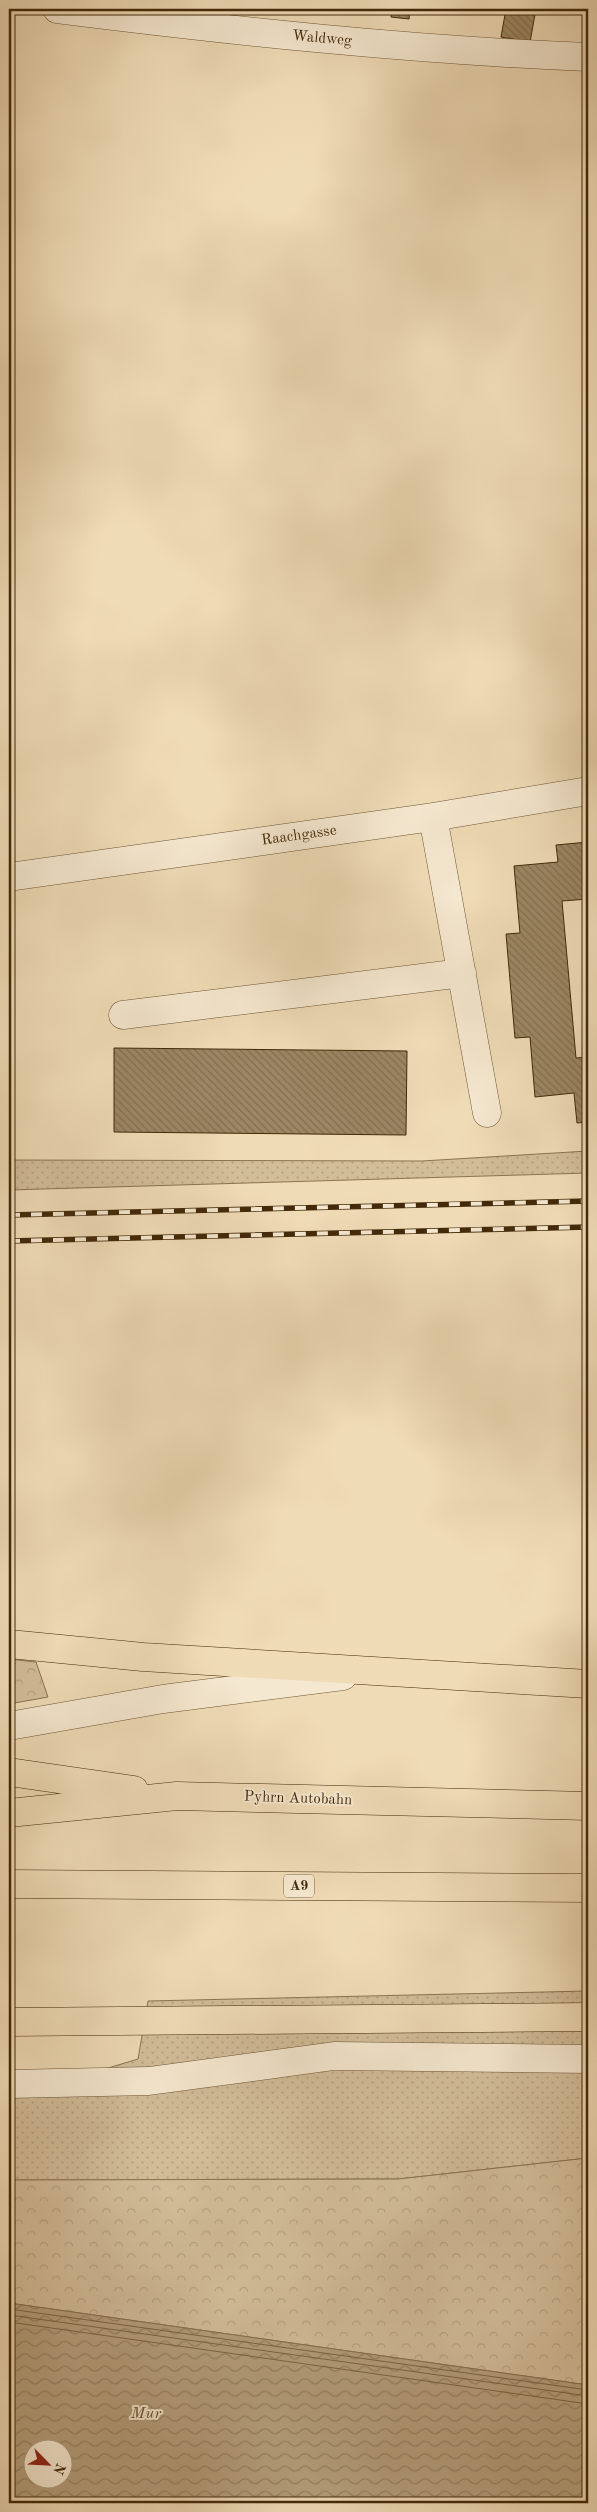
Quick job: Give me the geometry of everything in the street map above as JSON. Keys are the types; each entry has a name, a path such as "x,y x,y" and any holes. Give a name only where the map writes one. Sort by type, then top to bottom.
{"main road":[{"path":"9,1644 143,1657 588,1684"},
{"path":"9,1772 177,1796"},
{"name":"Pyhrn Autobahn","path":"9,1812 177,1796 588,1806"},
{"name":"A9","path":"9,1884 588,1888"},
{"path":"9,2022 588,2018"}],"street":[{"name":"Waldweg","path":"57,9 223,30 491,53 588,57"},
{"name":"Raachgasse","path":"9,877 433,816 588,791"},
{"path":"433,816 486,1113"},
{"path":"123,1015 462,973"},
{"path":"9,1726 163,1699 382,1672"},
{"path":"9,2084 150,2081 334,2056 588,2059"}],"green space":[{"path":"588,1151 588,1173 9,1190 9,1160 422,1161"},
{"path":"9,1659 36,1662 48,1697 9,1704"},
{"path":"588,1991 588,2158 398,2179 9,2180 9,2098 138,2059 148,2001"},
{"path":"588,2158 588,2385 9,2303 9,2180 398,2179"}],"water":[{"name":"Mur","path":"9,2303 588,2385 588,2503 9,2503"}],"building":[{"path":"392,9 410,9 409,19 391,17"},
{"path":"506,9 536,9 530,42 501,37"},
{"path":"588,842 588,899 562,901 576,1058 588,1057 588,1122 577,1123 574,1093 535,1097 530,1037 515,1038 506,934 520,933 514,866 558,862 556,845"},
{"path":"114,1048 407,1051 406,1135 114,1132"}],"railway":[{"path":"9,1215 588,1201"},
{"path":"9,1241 588,1227"}]}
